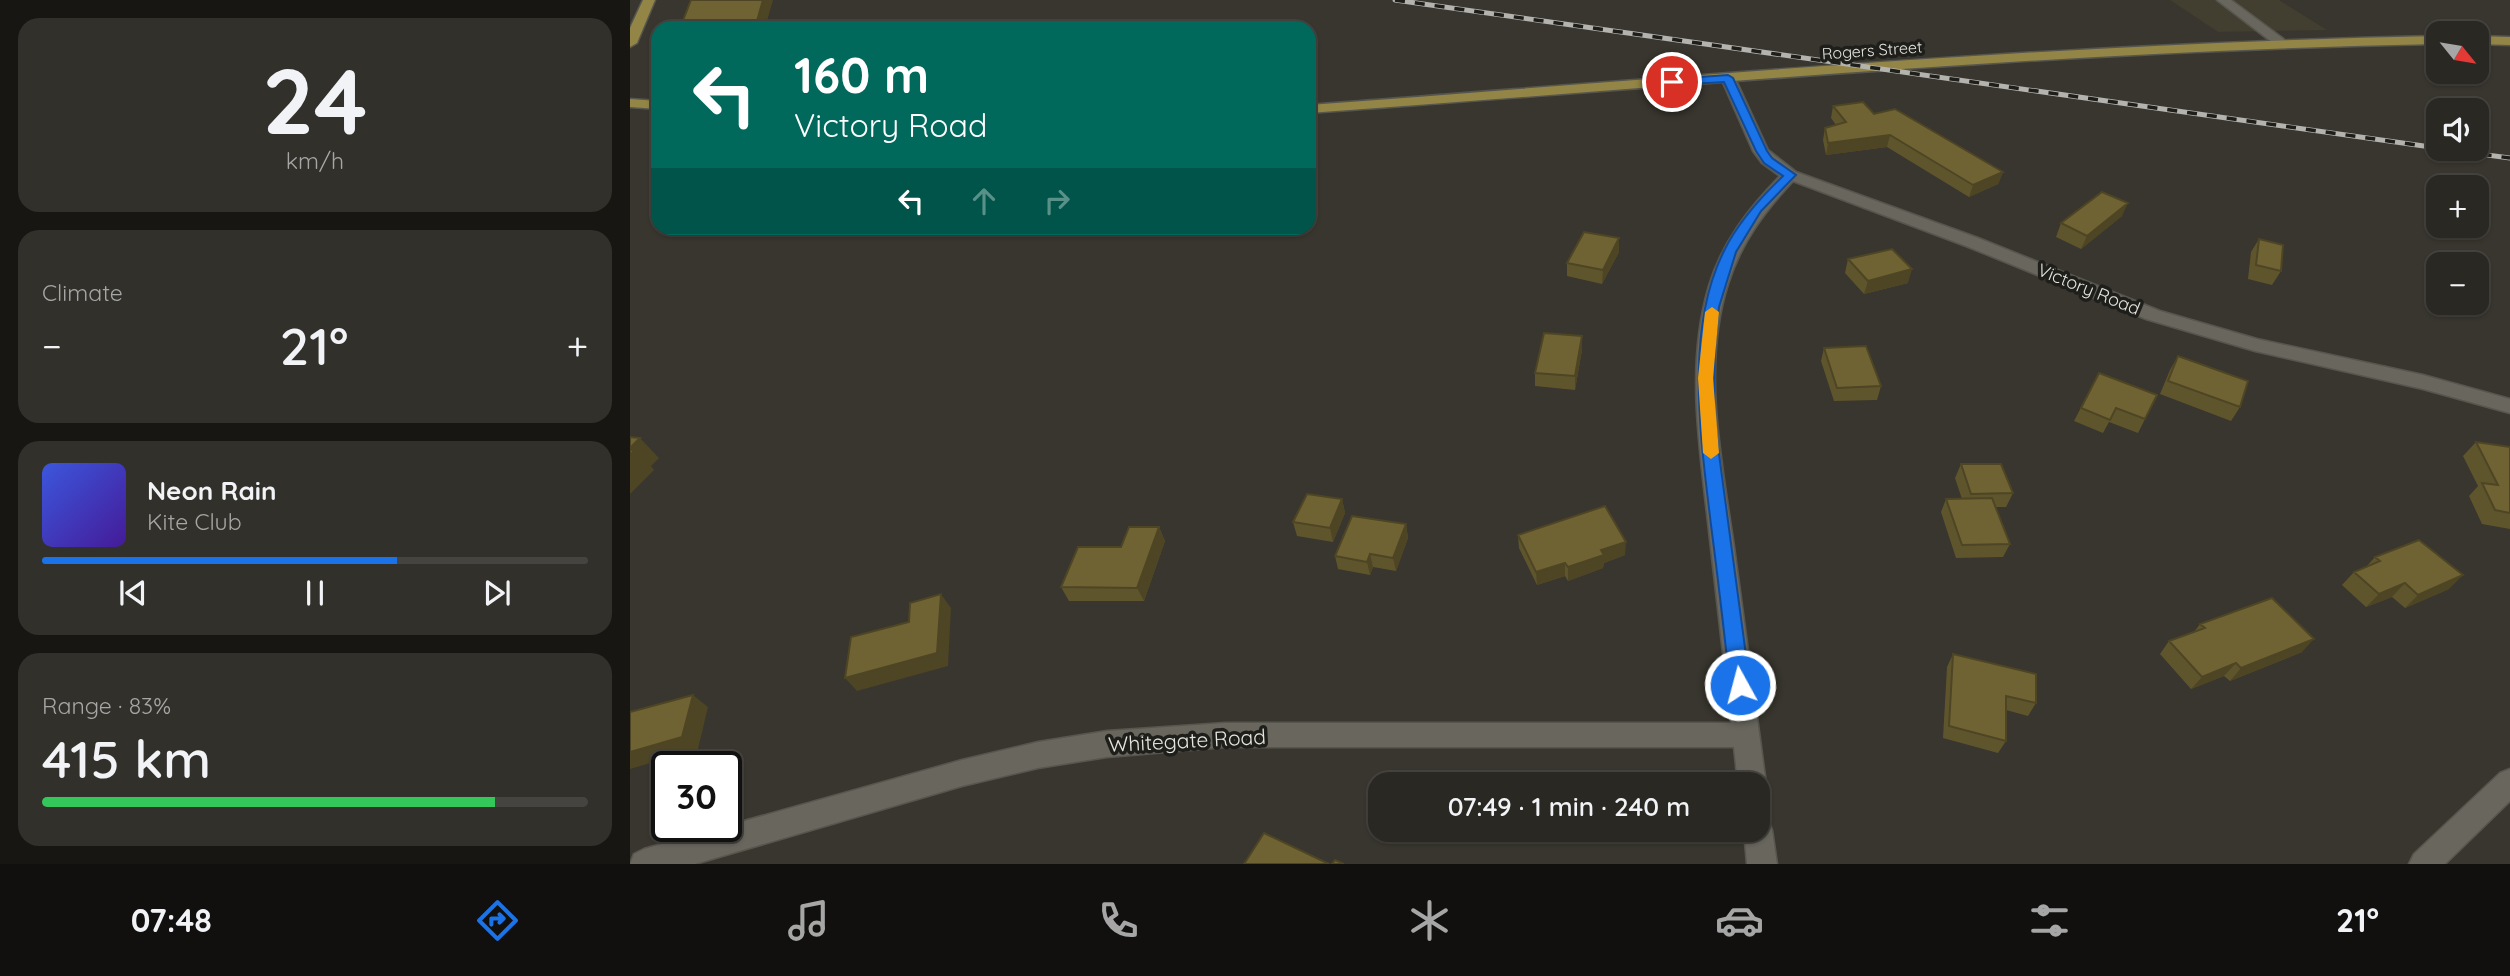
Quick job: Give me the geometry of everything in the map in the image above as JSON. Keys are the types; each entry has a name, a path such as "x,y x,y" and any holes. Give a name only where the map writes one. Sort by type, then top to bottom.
{"main road":[{"path":"630,43 649,0"},
{"name":"Rogers Street","path":"1316,107 2089,52 2282,43 2426,40"},
{"path":"2489,40 2510,41"},
{"path":"630,103 651,104"}],"street":[{"path":"2223,0 2282,43"},
{"name":"Victory Road","path":"1728,78 1761,151 1768,160 1790,175 1972,242 2153,315 2256,345 2423,382 2510,406"},
{"path":"1751,772 1706,417 1708,343 1712,307 1730,252 1756,209 1790,175"},
{"name":"Whitegate Road","path":"644,864 961,773 1038,755 1107,744 1225,735 1746,735"},
{"path":"2424,864 2510,782"},
{"path":"1759,842 1762,864"}],"shaded area":[{"path":"2170,0 2279,0 2327,30 2218,32"}],"building":[{"path":"691,0 763,0 757,21 683,21"},
{"path":"1863,102 1874,114 1895,109 2003,172 1973,185 1890,135 1828,143 1825,128 1846,122 1833,106"},
{"path":"2102,192 2128,203 2087,236 2061,223"},
{"path":"1584,232 1619,238 1603,270 1567,263"},
{"path":"2259,239 2283,245 2281,271 2256,265"},
{"path":"1892,249 1912,269 1868,281 1848,259"},
{"path":"1544,333 1582,336 1575,376 1535,373"},
{"path":"1866,346 1881,386 1837,388 1824,348"},
{"path":"2178,356 2248,381 2240,407 2168,381"},
{"path":"2099,373 2157,395 2145,419 2116,408 2110,420 2081,408"},
{"path":"630,437 640,438 630,448"},
{"path":"2476,442 2510,447 2510,513 2495,510 2482,483 2498,485"},
{"path":"1961,464 2001,464 2013,493 1971,494"},
{"path":"1307,494 1342,499 1330,528 1293,522"},
{"path":"1992,498 2010,544 1962,545 1946,499"},
{"path":"1605,506 1626,542 1601,550 1604,555 1568,567 1565,563 1536,572 1518,535"},
{"path":"1352,516 1406,524 1393,558 1370,554 1367,562 1335,556"},
{"path":"1129,527 1159,527 1137,588 1061,587 1078,547 1121,547"},
{"path":"2419,540 2463,575 2418,595 2405,583 2379,594 2354,572 2380,561 2375,557"},
{"path":"941,594 937,653 845,678 851,637 909,622 910,603"},
{"path":"2272,598 2314,639 2241,668 2236,663 2202,677 2169,641 2205,628 2200,624"},
{"path":"1953,654 2036,674 2036,703 2006,696 2006,741 1949,726"},
{"path":"693,695 682,737 630,752 630,712"},
{"path":"1264,833 1329,864 1244,864"}],"railway":[{"path":"1395,0 2426,146"},
{"path":"2489,155 2510,158"}],"slow traffic":[{"path":"1711,453 1706,417 1705,378 1712,312"}],"route":[{"path":"1672,82 1728,78 1761,151 1778,169 1790,175 1756,209 1730,252 1712,307 1708,343 1706,417 1740,685"}]}
